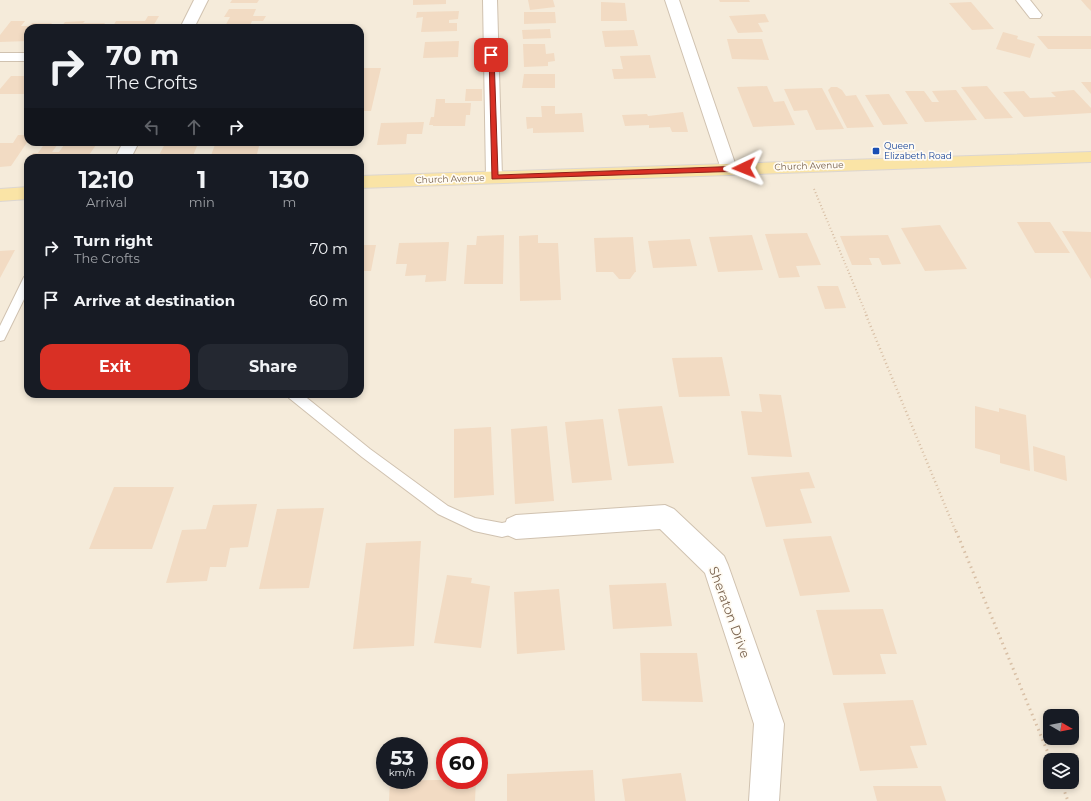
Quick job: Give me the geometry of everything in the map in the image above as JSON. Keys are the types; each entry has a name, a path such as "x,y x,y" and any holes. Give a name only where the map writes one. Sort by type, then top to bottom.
{"main road":[{"name":"Church Avenue","path":"364,182 1091,157"},
{"path":"0,195 24,193"}],"street":[{"path":"189,24 201,0"},
{"path":"490,0 494,177"},
{"path":"672,0 729,169"},
{"path":"1022,0 1035,15"},
{"path":"0,57 24,56"},
{"name":"Sheraton Drive","path":"516,527 665,517 715,565 769,724 764,801"}],"lane":[{"path":"0,337 24,288"},
{"path":"298,398 366,453 443,510 474,524 502,530 516,527"}],"path":[{"path":"805,166 1049,753"},
{"path":"1064,789 1068,801"}],"shaded area":[{"path":"0,0 1091,0 1091,801 0,801"}],"building":[{"path":"232,0 259,0 257,3 230,3"},
{"path":"413,0 446,0 446,4 413,5"},
{"path":"528,0 553,0 555,7 530,10"},
{"path":"719,0 749,0 750,2 720,2"},
{"path":"1081,0 1091,0 1091,11 1087,7"},
{"path":"601,2 625,3 627,21 601,21"},
{"path":"971,2 994,29 972,30 949,3"},
{"path":"229,9 256,9 253,16 266,16 263,21 252,21 251,24 226,24 230,17 224,17"},
{"path":"459,11 458,19 449,20 449,23 457,23 457,31 421,32 423,17 416,18 417,12"},
{"path":"524,12 555,12 556,23 524,24"},
{"path":"765,14 769,22 758,23 763,32 738,33 729,16"},
{"path":"148,16 159,16 154,24 114,24 116,21 145,21"},
{"path":"11,21 25,21 21,26 24,26 24,41 0,42 0,35"},
{"path":"85,21 83,23 105,23 63,24 65,22"},
{"path":"32,23 52,23 51,24 31,24"},
{"path":"550,29 551,38 523,39 522,30"},
{"path":"634,30 638,46 605,47 602,31"},
{"path":"1003,32 1018,36 1017,39 1035,44 1030,58 996,49"},
{"path":"1037,36 1091,36 1091,49 1048,49"},
{"path":"727,39 762,39 769,60 732,59"},
{"path":"459,41 458,57 423,58 425,42"},
{"path":"523,44 545,44 546,54 554,53 555,61 548,62 548,66 524,67"},
{"path":"650,55 656,78 614,79 612,69 623,69 620,56"},
{"path":"364,68 381,68 371,111 364,111"},
{"path":"524,74 555,74 555,88 522,88"},
{"path":"11,76 24,76 24,94 0,94 0,89"},
{"path":"1081,82 1091,82 1091,94"},
{"path":"767,86 774,102 784,101 795,125 753,127 737,87"},
{"path":"987,86 1013,118 985,119 961,87"},
{"path":"831,87 837,87 842,90 846,96 856,95 874,127 847,128 828,90"},
{"path":"822,88 844,129 816,130 807,110 794,111 784,89"},
{"path":"466,89 482,89 482,101 465,101"},
{"path":"956,90 977,120 925,122 905,91 924,91 932,102 939,102 932,91"},
{"path":"1074,90 1091,108 1091,113 1024,117 1003,92 1024,91 1030,98 1056,97 1051,92"},
{"path":"889,94 908,124 883,125 865,95"},
{"path":"436,99 445,99 445,103 471,103 470,115 466,115 465,126 429,125 431,117 434,117"},
{"path":"541,106 555,106 555,114 582,113 584,132 533,133 533,128 527,129 526,117 542,117"},
{"path":"683,112 688,132 672,132 670,127 649,128 649,125 625,126 622,115 647,114 648,116"},
{"path":"424,122 422,134 407,134 406,144 377,145 381,123"},
{"path":"18,135 24,135 25,146 11,166 0,167 0,143 13,143"},
{"path":"43,146 56,146 52,152 59,152 63,146 95,146 90,154 32,154 38,153"},
{"path":"164,146 197,146 194,154 160,154"},
{"path":"214,146 259,146 257,154 212,154"},
{"path":"1017,222 1050,222 1070,253 1035,253"},
{"path":"940,225 967,269 925,271 901,228"},
{"path":"1062,231 1091,232 1091,279"},
{"path":"807,233 821,265 796,266 800,277 779,278 765,234"},
{"path":"504,235 503,284 464,284 467,245 476,245 477,236"},
{"path":"538,235 538,243 558,243 561,300 520,301 519,236"},
{"path":"752,235 763,270 718,272 709,237"},
{"path":"888,235 901,264 882,265 879,258 869,258 872,265 852,265 840,236"},
{"path":"633,237 636,272 630,279 619,279 613,272 596,272 594,238"},
{"path":"690,239 697,266 653,268 648,241"},
{"path":"449,242 446,281 425,282 426,275 405,276 407,264 396,264 399,243"},
{"path":"364,245 376,245 371,271 364,271"},
{"path":"15,250 0,278 0,251"},
{"path":"817,286 838,286 846,308 825,309"},
{"path":"722,357 730,396 679,397 672,358"},
{"path":"759,394 781,395 792,457 748,455 741,411 762,412"},
{"path":"662,406 674,463 628,466 618,409"},
{"path":"975,406 999,412 999,408 1026,415 1030,471 1000,463 1000,455 975,448"},
{"path":"603,419 612,480 572,483 565,422"},
{"path":"547,426 554,501 515,504 511,429"},
{"path":"491,427 494,495 454,498 454,429"},
{"path":"1033,446 1065,456 1067,481 1034,471"},
{"path":"809,472 815,488 800,489 812,523 766,527 751,477"},
{"path":"114,487 174,487 152,549 89,549"},
{"path":"257,504 248,547 230,548 226,567 210,567 207,581 166,583 182,530 206,529 213,505"},
{"path":"324,508 309,588 259,589 277,509"},
{"path":"831,536 850,592 800,596 783,539"},
{"path":"421,541 414,646 353,649 366,543"},
{"path":"447,575 472,578 471,583 490,586 481,648 434,643"},
{"path":"666,583 672,626 613,629 609,585"},
{"path":"559,589 565,650 517,654 514,592"},
{"path":"883,609 897,654 880,654 886,674 833,675 816,610"},
{"path":"640,653 697,653 703,702 642,701"},
{"path":"913,700 927,745 910,746 918,768 860,771 843,703"},
{"path":"593,770 595,801 507,801 507,774"},
{"path":"681,773 686,801 625,801 622,779"},
{"path":"428,780 436,780 436,789 476,789 475,801 389,801 390,789 428,789"},
{"path":"873,786 941,786 946,801 877,801"}],"place":[{"name":"Queen Elizabeth Road","path":"876,151"}],"route":[{"path":"491,55 494,177 744,168"}]}
